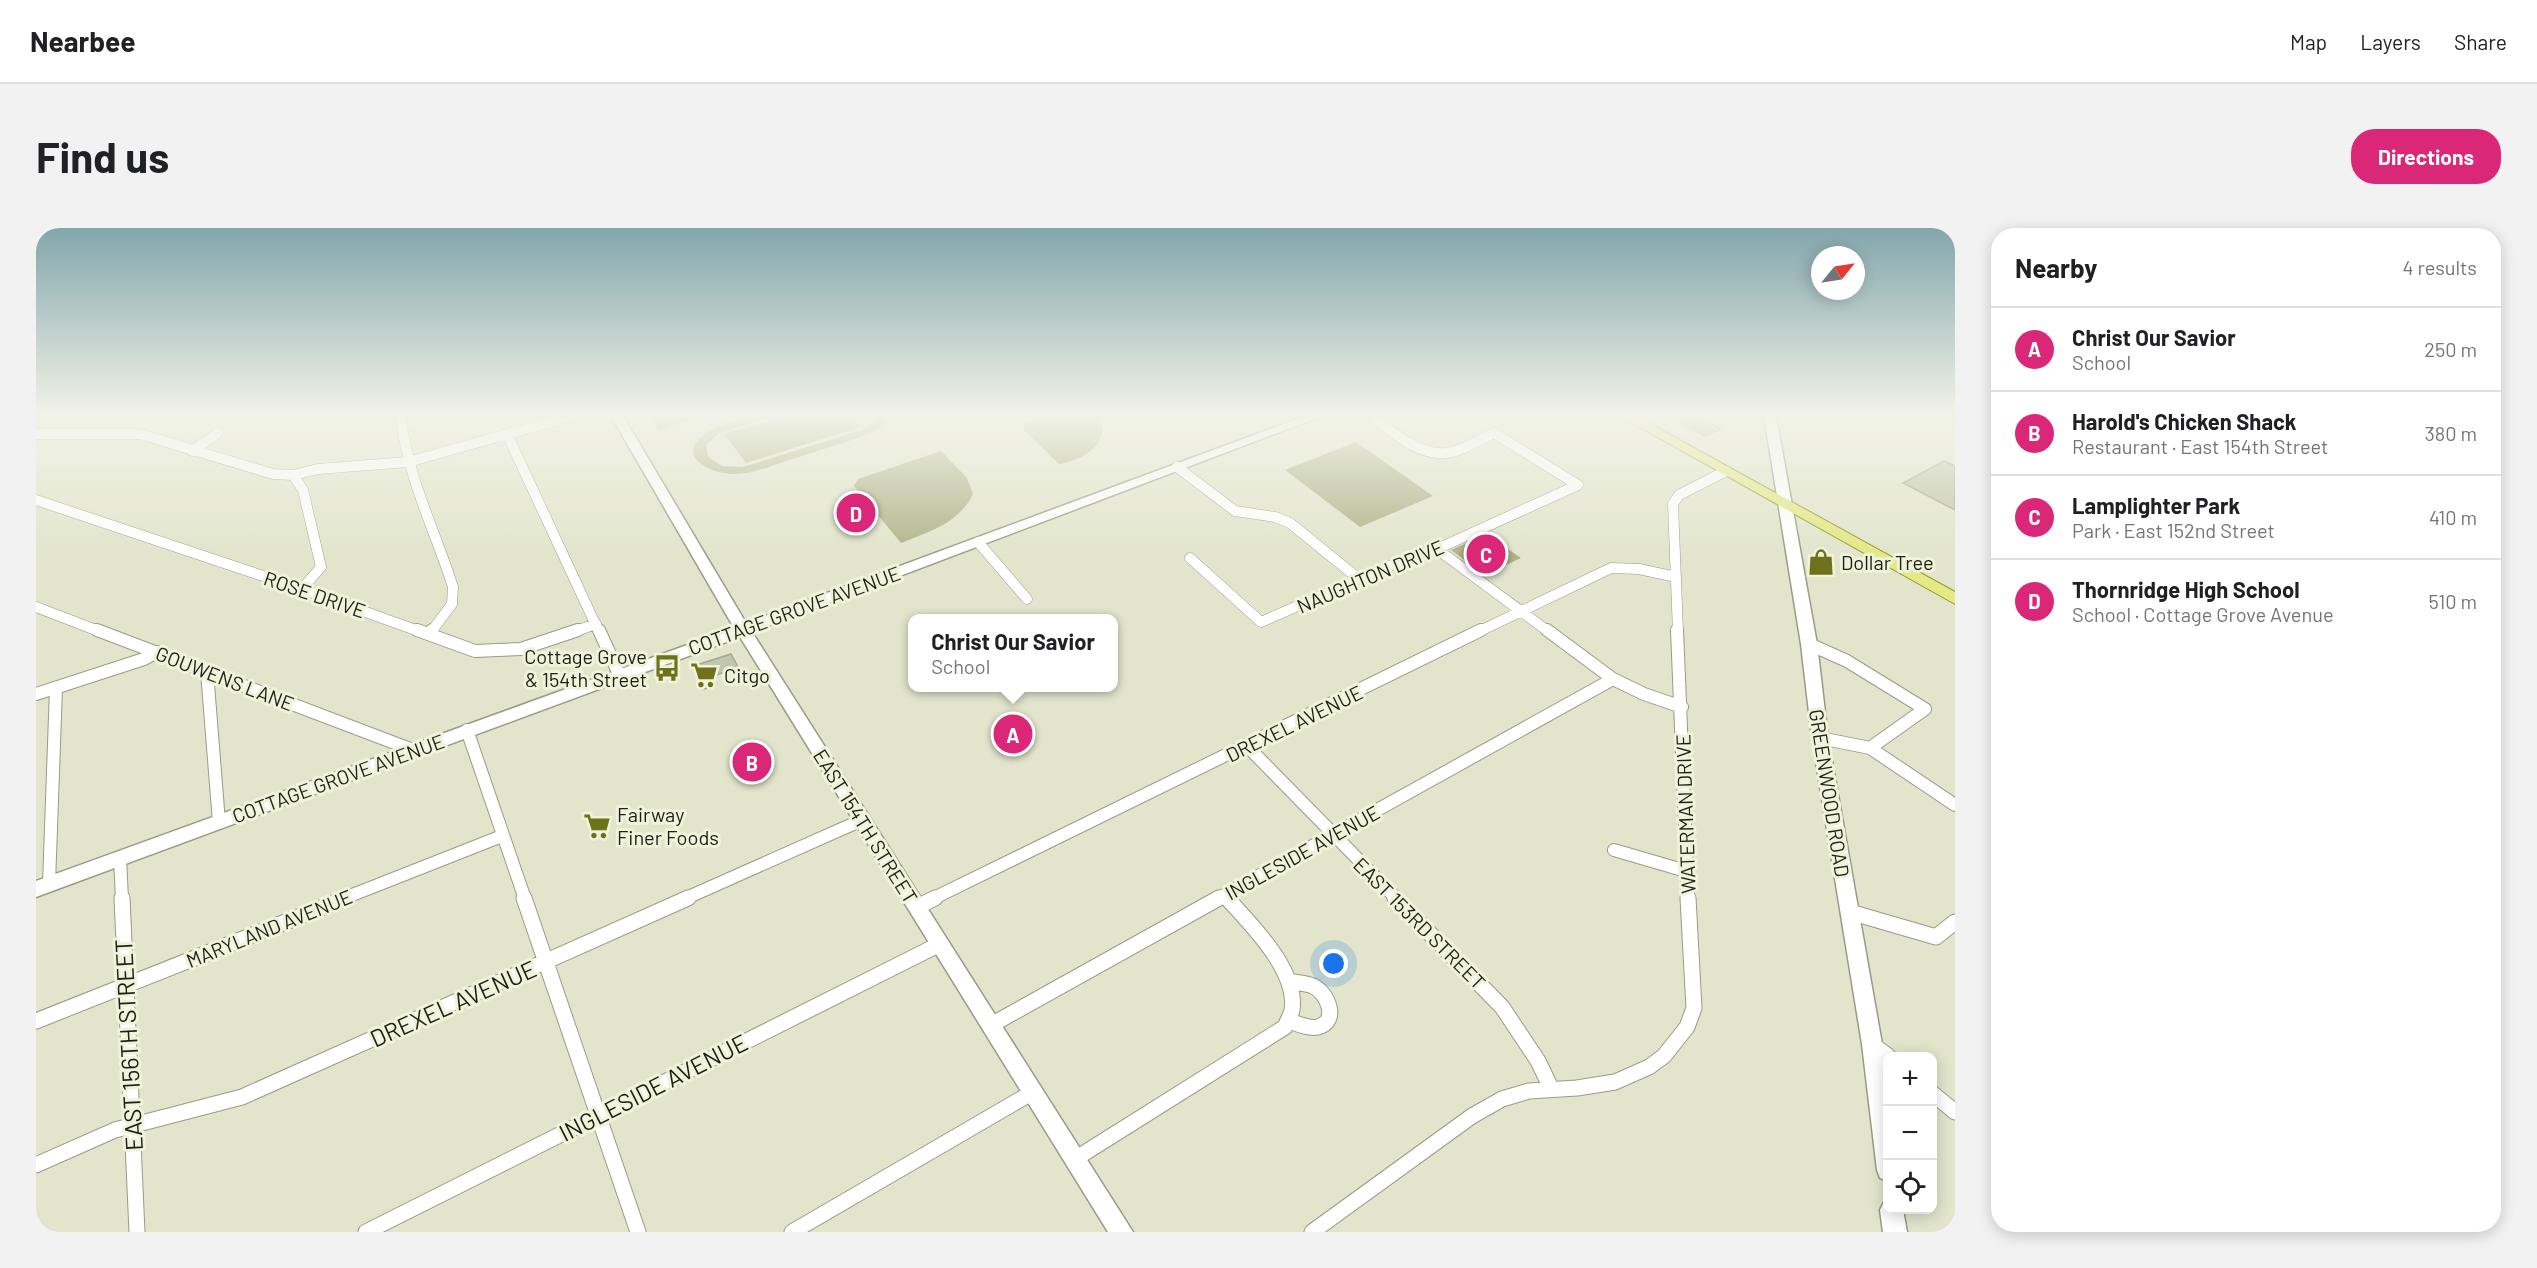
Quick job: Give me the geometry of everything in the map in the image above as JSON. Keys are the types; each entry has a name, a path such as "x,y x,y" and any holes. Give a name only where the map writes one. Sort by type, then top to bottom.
{"main road":[{"path":"1711,463 1955,599"}],"street":[{"path":"234,463 273,474 293,475 318,469 397,463"},
{"path":"408,463 454,592 448,610 430,633"},
{"path":"521,463 619,674"},
{"name":"EAST 154TH STREET","path":"644,463 743,630 1121,1232"},
{"name":"COTTAGE GROVE AVENUE","path":"42,887 743,630 1188,463"},
{"name":"NAUGHTON DRIVE","path":"1190,558 1261,622 1403,560 1437,549 1578,485 1542,463"},
{"name":"GREENWOOD ROAD","path":"1777,463 1809,644 1820,738 1872,1044 1886,1160"},
{"path":"1177,467 1235,511 1243,514 1269,515 1287,521 1359,579"},
{"name":"WATERMAN DRIVE","path":"1312,1232 1472,1116 1522,1092 1551,1088 1577,1089 1619,1082 1642,1071 1661,1058 1679,1041 1688,1027 1694,1008 1686,871 1682,707 1673,504 1679,495 1726,471"},
{"path":"293,475 303,490 321,567 302,589"},
{"name":"ROSE DRIVE","path":"36,500 430,633 475,651 521,650 596,624"},
{"path":"978,542 1027,599"},
{"path":"1437,549 1613,679 1644,694 1682,707"},
{"name":"DREXEL AVENUE","path":"917,907 1610,568 1633,567 1676,577"},
{"name":"GOUWENS LANE","path":"36,607 413,750"},
{"path":"1809,644 1847,661 1925,709 1870,748"},
{"path":"36,694 144,659 157,652"},
{"path":"207,672 219,822"},
{"name":"INGLESIDE AVENUE","path":"991,1025 1613,679"},
{"path":"42,887 56,688"},
{"path":"466,730 638,1232"},
{"path":"1820,738 1870,748 1955,805"},
{"name":"EAST 153RD STREET","path":"1247,746 1502,1007 1538,1061 1551,1088"},
{"name":"DREXEL AVENUE","path":"36,1165 115,1130 242,1096 546,963 862,820"},
{"name":"MARYLAND AVENUE","path":"36,1021 502,836"},
{"path":"1614,850 1686,871"},
{"name":"EAST 156TH STREET","path":"120,858 136,1232"},
{"path":"1075,1159 1285,1027 1290,1021 1292,1002 1289,981 1277,957 1224,895"},
{"path":"1850,912 1936,937 1955,922"},
{"name":"INGLESIDE AVENUE","path":"366,1232 940,944"},
{"path":"1289,981 1314,986 1325,994 1330,1003 1330,1015 1325,1023 1318,1027 1307,1027 1290,1021"},
{"path":"1872,1044 1883,1052"},
{"path":"792,1232 1033,1092"},
{"path":"1937,1097 1955,1112"},
{"path":"1893,1214 1895,1232"}],"green space":[{"path":"700,463 743,467 756,463 781,463 741,474 715,471"},
{"path":"906,463 952,463 967,478 973,494 960,513 951,520 901,543 854,486 858,479"},
{"path":"1303,463 1386,463 1433,496 1360,527 1285,470"},
{"path":"1486,534 1521,558 1485,575 1451,550"}],"building":[{"path":"1941,463 1955,466 1955,510 1903,483"},
{"path":"731,654 738,667 711,677 715,685 704,689 693,666"}],"place":[{"name":"Thornridge High School","path":"856,513"},
{"name":"Lamplighter Park","path":"1486,554"},
{"name":"Dollar Tree","path":"1821,562"},
{"name":"Cottage Grove & 154th Street","path":"667,668"},
{"name":"Citgo","path":"704,675"},
{"name":"Christ Our Savior","path":"1013,734"},
{"name":"Harold's Chicken Shack","path":"752,762"},
{"name":"Fairway Finer Foods","path":"597,826"}]}
